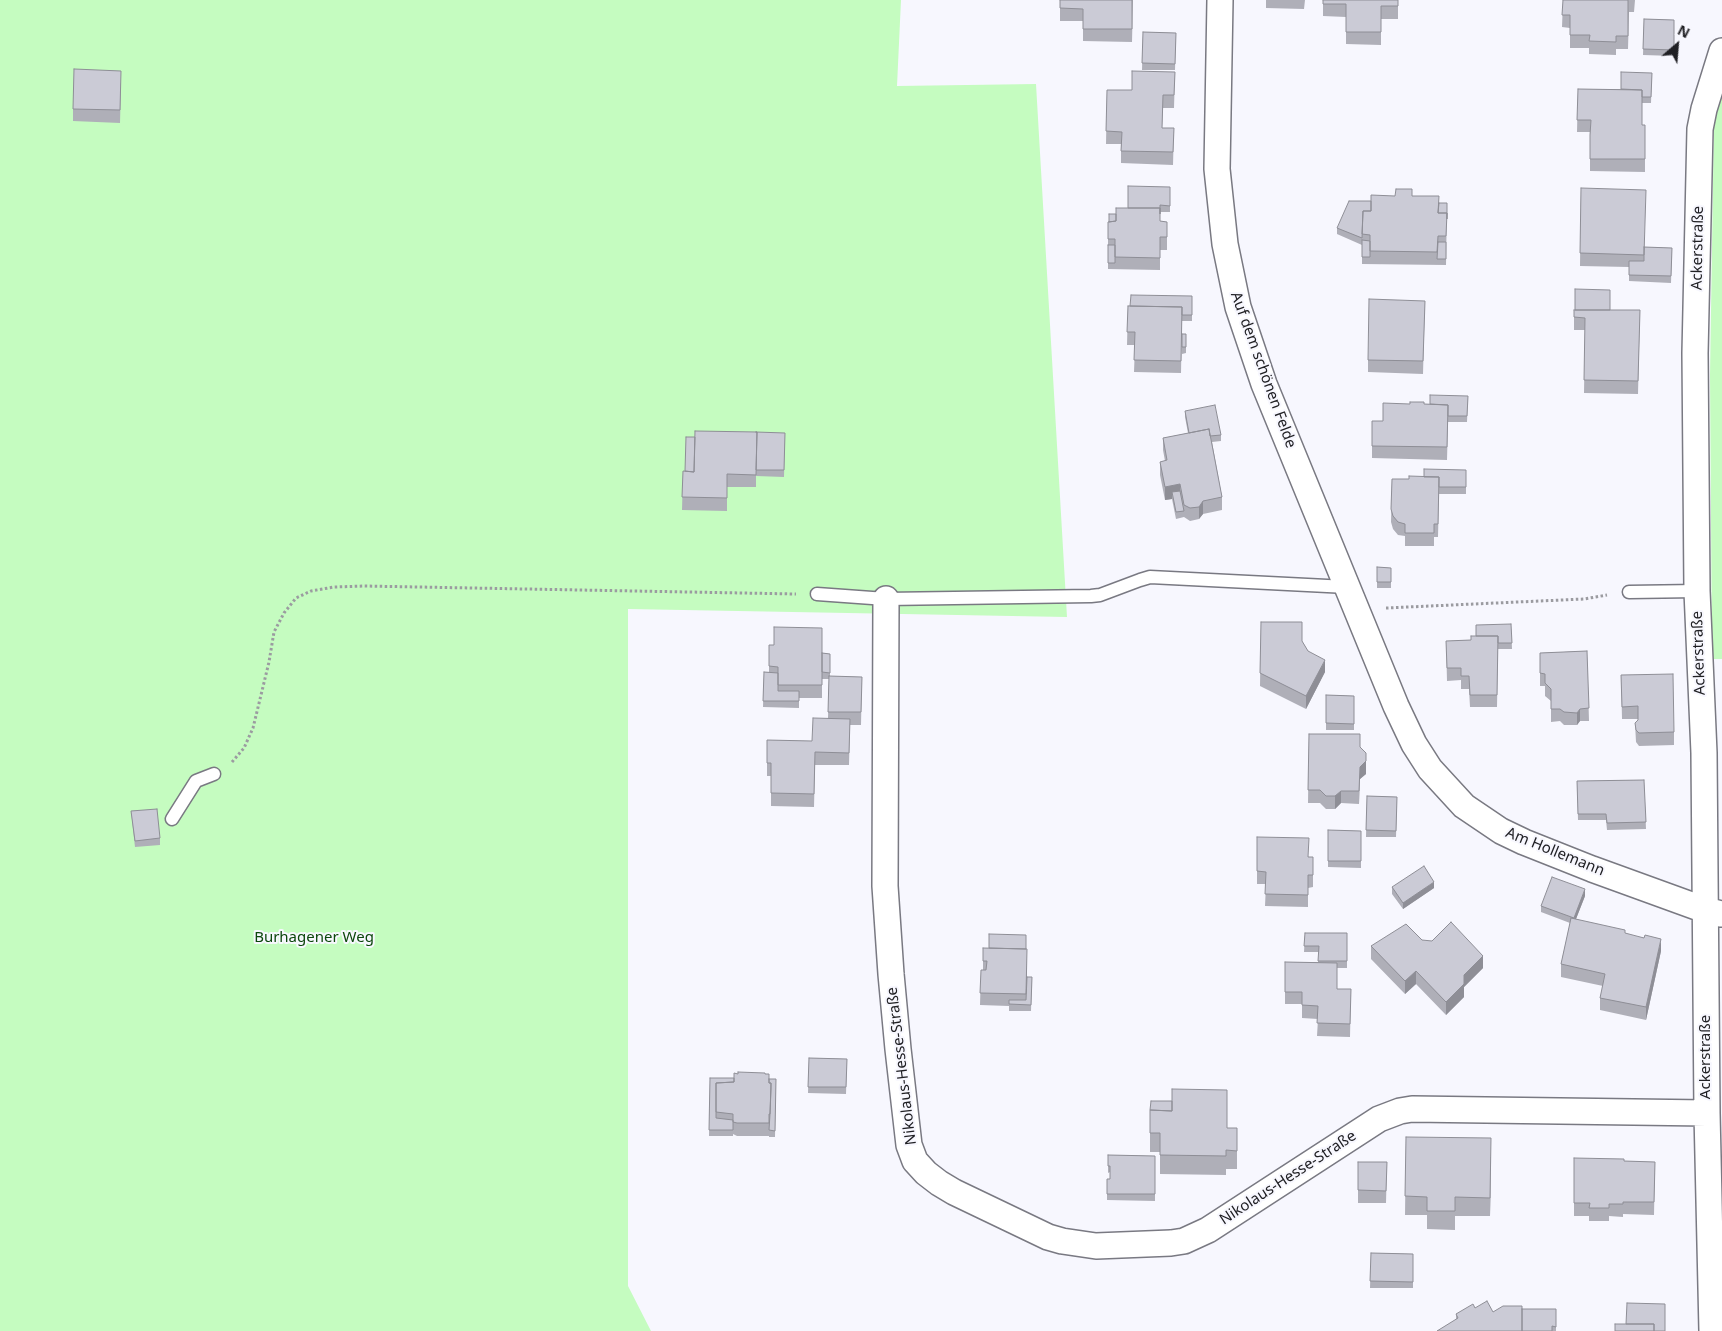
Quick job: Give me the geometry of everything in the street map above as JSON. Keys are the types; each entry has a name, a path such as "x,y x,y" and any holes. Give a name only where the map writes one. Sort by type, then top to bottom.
{"street":[{"name":"Auf dem schönen Felde","path":"1220,0 1217,170 1229,272 1238,307 1264,384 1357,610"},
{"name":"Ackerstraße","path":"1712,1331 1716,1257 1706,1113 1714,912 1704,753 1697,591 1695,353 1700,129 1704,109 1722,51"},
{"name":"Nikolaus-Hesse-Straße","path":"886,598 884,886 893,1002 909,1145 916,1161 926,1173 939,1183 1048,1237 1062,1241 1096,1246 1171,1243 1184,1241 1208,1230 1378,1119 1400,1110 1706,1113"},
{"name":"Am Hollemann","path":"1357,610 1396,706 1414,744 1430,769 1464,806 1501,831 1524,842 1714,912"}],"lane":[{"path":"817,594 886,598 1100,595 1150,578 1347,587"},
{"path":"1630,592 1697,591"},
{"path":"172,819 196,781 214,774"}],"path":[{"path":"214,774 233,761 244,748 253,728 269,662 274,632 284,613 296,598 311,591 334,587 364,586 817,594"},
{"path":"1357,610 1584,599 1630,592"}],"green space":[{"name":"Burhagener Weg","path":"0,0 901,0 897,86 1036,84 1067,617 628,609 628,1286 651,1331 0,1331"},
{"path":"1722,96 1722,659 1712,659 1710,375 1714,120"}],"building":[{"path":"1060,0 1132,0 1132,29 1083,29 1083,9 1060,8"},
{"path":"1323,0 1398,0 1398,6 1381,6 1381,32 1346,32 1346,4 1323,4"},
{"path":"1563,0 1628,0 1628,36 1616,36 1616,42 1589,41 1590,35 1570,35 1570,15 1562,15"},
{"path":"1644,19 1674,20 1674,50 1643,49"},
{"path":"1143,32 1176,33 1175,64 1142,63"},
{"path":"74,69 121,71 120,110 73,109"},
{"path":"1132,71 1175,72 1174,95 1163,95 1162,128 1174,128 1173,152 1121,151 1122,132 1106,131 1107,90 1132,90"},
{"path":"1621,72 1652,73 1651,97 1642,97 1642,90 1621,89"},
{"path":"1578,89 1642,90 1642,125 1645,125 1645,159 1590,159 1591,120 1577,120"},
{"path":"1128,186 1170,187 1170,206 1160,205 1160,208 1128,208"},
{"path":"1581,188 1646,190 1644,255 1580,253"},
{"path":"1396,189 1412,189 1412,196 1439,196 1438,213 1447,213 1446,236 1438,236 1437,252 1370,251 1370,235 1362,234 1363,211 1371,211 1371,195 1395,196"},
{"path":"1349,201 1371,201 1371,211 1363,211 1362,238 1337,228"},
{"path":"1439,203 1447,203 1447,213 1438,213"},
{"path":"1116,208 1160,208 1160,221 1167,222 1167,237 1160,237 1160,258 1115,257 1115,239 1108,239 1108,222 1116,221"},
{"path":"1109,214 1116,214 1116,221 1109,222"},
{"path":"1362,240 1370,241 1370,257 1362,257"},
{"path":"1438,242 1446,242 1446,259 1437,259"},
{"path":"1108,245 1115,245 1115,263 1108,263"},
{"path":"1644,247 1672,248 1671,276 1629,275 1629,261 1644,261"},
{"path":"1575,289 1610,290 1610,310 1575,310"},
{"path":"1131,295 1192,296 1192,315 1182,315 1182,307 1130,306"},
{"path":"1369,299 1425,301 1423,361 1368,360"},
{"path":"1128,306 1182,307 1181,361 1134,360 1135,332 1127,332"},
{"path":"1574,310 1640,310 1638,381 1584,380 1585,318 1574,317"},
{"path":"1182,334 1186,334 1186,347 1182,347"},
{"path":"1430,395 1468,396 1467,416 1448,416 1448,405 1430,404"},
{"path":"1410,402 1448,405 1447,447 1372,446 1372,421 1383,421 1383,403 1410,404"},
{"path":"1215,405 1221,435 1210,436 1209,429 1189,433 1185,411"},
{"path":"1209,429 1222,497 1203,501 1199,507 1190,508 1184,505 1180,484 1165,487 1160,462 1167,460 1163,438"},
{"path":"695,431 757,432 756,475 727,474 727,498 682,497 683,471 694,472"},
{"path":"757,432 785,433 784,470 756,470"},
{"path":"686,437 695,437 694,472 685,471"},
{"path":"1424,469 1466,470 1466,487 1439,487 1439,477 1424,477"},
{"path":"1409,476 1439,477 1438,524 1434,524 1434,533 1405,533 1405,524 1398,522 1393,516 1391,509 1392,479 1409,479"},
{"path":"1180,491 1184,511 1176,512 1172,492"},
{"path":"1377,567 1391,568 1391,582 1377,582"},
{"path":"1261,622 1302,622 1302,641 1308,651 1325,660 1306,696 1260,673"},
{"path":"1511,624 1512,643 1498,643 1498,636 1476,636 1476,625"},
{"path":"774,627 822,628 822,685 778,685 778,667 769,666 769,645 774,645"},
{"path":"1471,636 1498,636 1497,695 1470,695 1469,676 1461,676 1461,668 1447,668 1446,641 1471,640"},
{"path":"1587,651 1589,708 1580,709 1577,713 1551,709 1551,689 1545,683 1545,674 1540,673 1540,653"},
{"path":"822,653 830,654 830,673 822,672"},
{"path":"764,672 778,673 778,691 799,691 799,701 763,701"},
{"path":"1673,674 1674,732 1639,733 1636,730 1635,723 1638,720 1638,706 1622,707 1621,675"},
{"path":"829,676 862,677 861,712 828,712"},
{"path":"1326,695 1354,696 1354,724 1326,723"},
{"path":"813,718 850,719 849,753 815,752 814,794 771,793 771,763 767,763 767,740 812,741"},
{"path":"1309,734 1360,734 1360,747 1366,753 1366,761 1360,767 1359,791 1341,791 1335,796 1326,796 1320,790 1308,790"},
{"path":"1644,780 1646,822 1607,823 1606,814 1578,814 1577,781"},
{"path":"1367,796 1397,797 1396,831 1366,830"},
{"path":"157,809 160,838 135,841 131,811"},
{"path":"1328,830 1361,831 1361,861 1328,861"},
{"path":"1257,837 1309,838 1308,857 1313,857 1313,875 1308,875 1308,895 1265,894 1266,872 1257,871"},
{"path":"1424,866 1434,882 1403,903 1392,887"},
{"path":"1552,877 1585,889 1574,918 1541,906"},
{"path":"1571,918 1625,930 1625,933 1644,938 1645,935 1661,939 1646,1007 1600,998 1605,974 1561,964"},
{"path":"1451,922 1483,956 1464,975 1464,984 1446,1002 1416,971 1405,981 1371,946 1406,924 1422,940 1432,941"},
{"path":"1305,933 1347,933 1347,961 1318,961 1319,946 1304,946"},
{"path":"989,934 1026,935 1026,949 989,948"},
{"path":"983,948 1027,949 1026,994 980,993 981,970 986,970 987,961 983,961"},
{"path":"1285,962 1337,963 1337,989 1351,989 1350,1024 1317,1023 1318,1006 1302,1005 1302,992 1285,992"},
{"path":"1027,977 1032,977 1031,1005 1009,1004 1009,1000 1026,1000"},
{"path":"809,1058 847,1059 846,1087 808,1087"},
{"path":"738,1072 769,1074 769,1083 771,1083 769,1123 737,1123 733,1122 733,1114 716,1112 716,1083 734,1082 734,1073 738,1074"},
{"path":"710,1078 734,1078 734,1082 716,1083 716,1118 733,1120 733,1130 709,1130"},
{"path":"769,1079 776,1079 775,1131 769,1130 771,1083 769,1083"},
{"path":"1172,1089 1227,1090 1227,1128 1237,1128 1237,1151 1226,1150 1226,1156 1160,1155 1160,1133 1150,1133 1150,1110 1172,1111"},
{"path":"1151,1101 1172,1101 1172,1111 1150,1110"},
{"path":"1406,1137 1491,1138 1490,1198 1455,1197 1455,1211 1427,1211 1427,1197 1405,1196"},
{"path":"1108,1155 1155,1156 1155,1194 1107,1194 1107,1179 1110,1179"},
{"path":"1574,1158 1655,1162 1654,1202 1623,1202 1623,1204 1609,1204 1609,1208 1589,1208 1590,1203 1574,1203"},
{"path":"1358,1162 1387,1162 1386,1191 1358,1190"},
{"path":"1371,1253 1413,1254 1413,1282 1370,1281"},
{"path":"1487,1301 1493,1312 1503,1306 1522,1306 1522,1331 1437,1331 1458,1318 1456,1314 1473,1304 1475,1308"},
{"path":"1627,1303 1665,1304 1665,1331 1654,1331 1654,1324 1626,1324"},
{"path":"1522,1309 1556,1309 1556,1327 1552,1326 1552,1331 1522,1331"},
{"path":"1615,1324 1654,1324 1654,1331 1615,1331"}]}
